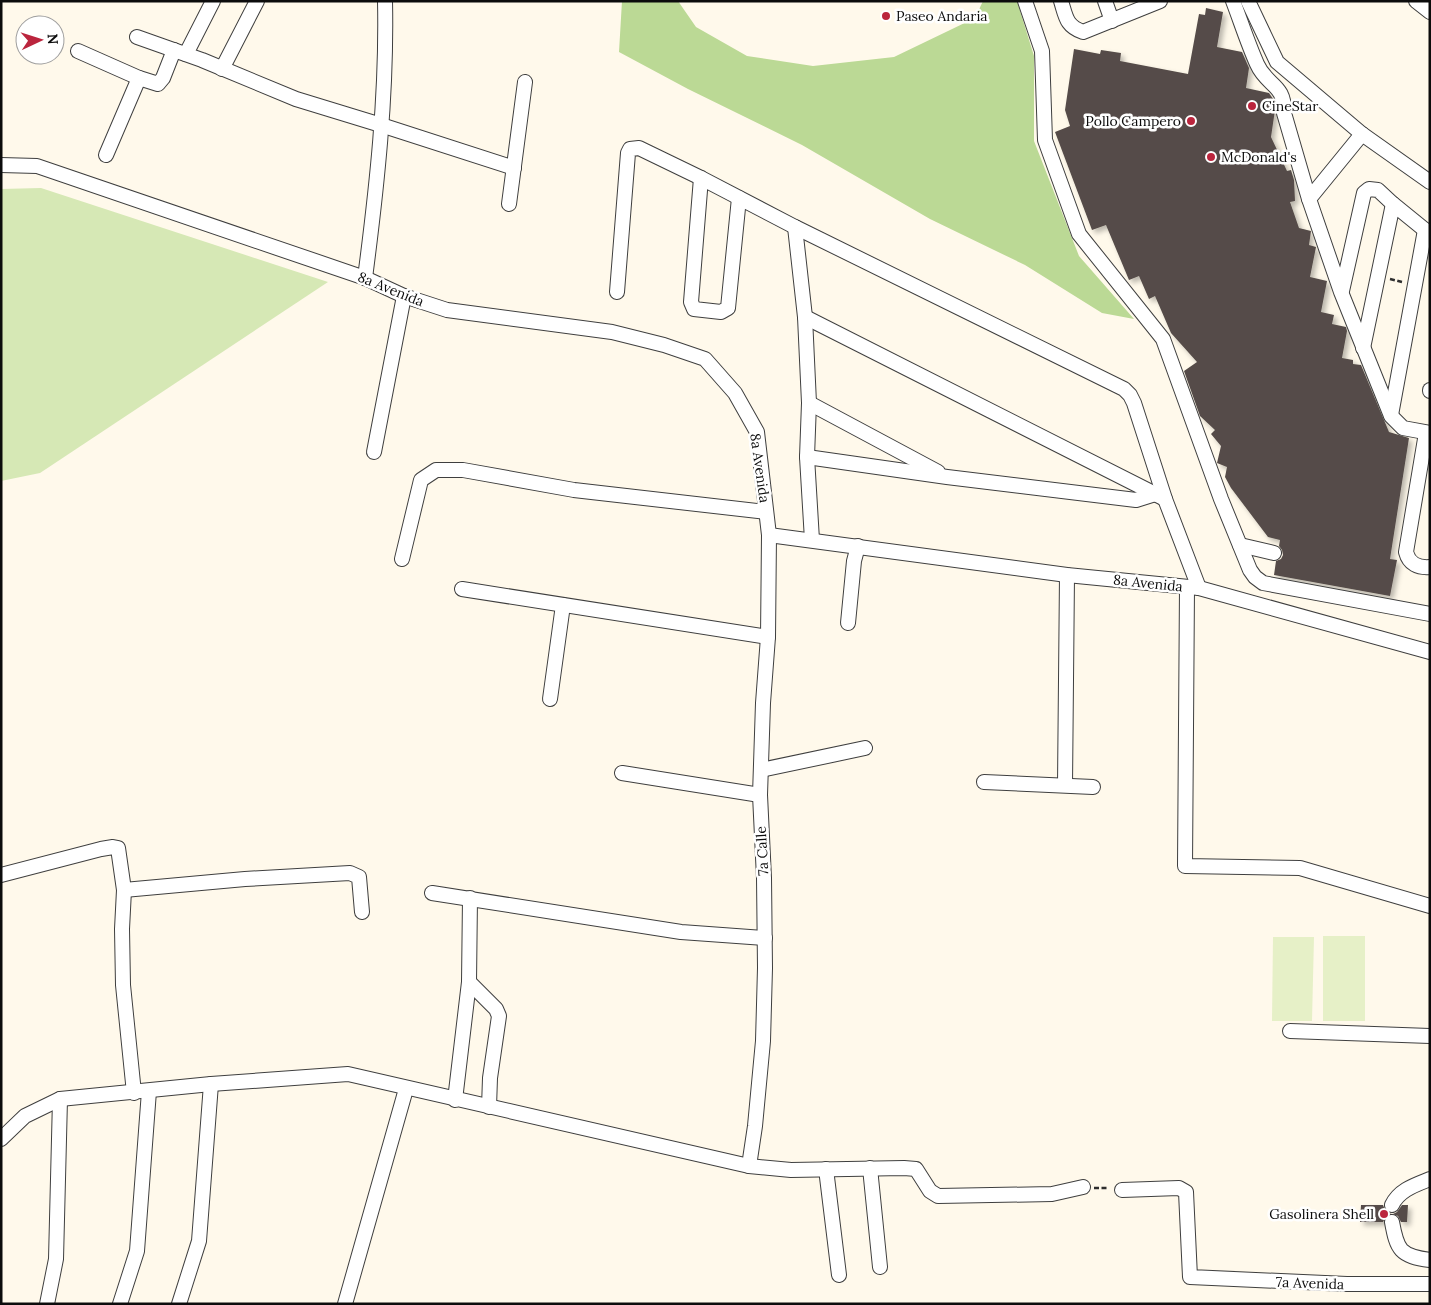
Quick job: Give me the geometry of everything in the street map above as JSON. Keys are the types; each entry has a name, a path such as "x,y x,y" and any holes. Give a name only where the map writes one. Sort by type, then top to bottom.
{"street":[{"path":"78,51 139,78 158,84 213,1"},
{"path":"222,69 257,1"},
{"path":"365,278 377,180 381,125 386,38 385,1"},
{"path":"1025,1 1042,51 1045,140 1079,234 1163,339 1221,500 1250,570 1263,583 1430,614"},
{"path":"1061,1 1068,23 1074,29 1083,32 1112,22 1144,4 1160,1"},
{"path":"1105,1 1112,22"},
{"path":"1233,1 1258,66 1266,79 1281,92 1284,114 1309,198 1342,292 1390,416 1403,428 1428,433 1424,472 1406,552 1408,559 1412,563 1417,566 1430,567"},
{"path":"1248,1 1277,62 1362,134 1430,182"},
{"path":"1416,1 1430,12"},
{"path":"137,37 180,52 296,99 514,168"},
{"path":"106,155 139,78"},
{"path":"510,204 525,82"},
{"path":"1309,198 1362,134"},
{"path":"617,292 628,153 630,149 639,148 1124,389 1134,403 1160,497 1193,588 1185,866 1300,868 1430,906"},
{"name":"8a Avenida","path":"1,166 37,166 365,278 404,296 447,310 612,332 664,345 704,359 736,393 757,432 768,535 1067,575 1193,588 1430,652"},
{"path":"701,178 692,302 694,310 721,312 728,308 739,198"},
{"path":"1342,292 1364,193 1369,188 1378,190 1427,232 1390,416"},
{"path":"1363,348 1393,204"},
{"path":"795,227 805,317 810,403 807,457 812,540"},
{"path":"374,452 404,296"},
{"path":"805,317 1160,497"},
{"path":"810,403 947,477"},
{"path":"900,470 904,454"},
{"path":"807,457 947,477 1136,500 1160,497"},
{"path":"402,559 421,480 436,470 463,470 574,490 766,512"},
{"name":"7a Calle","path":"748,1166 755,1126 763,1041 766,938 760,795 763,703 768,637 768,535"},
{"path":"1240,545 1274,553"},
{"path":"848,623 854,561 858,546"},
{"path":"1065,786 1067,575"},
{"path":"462,589 768,637"},
{"path":"550,699 562,605"},
{"path":"761,770 865,748"},
{"path":"622,773 760,795"},
{"path":"984,782 1093,787"},
{"path":"1,876 113,846 118,848 124,890 122,929 123,985 134,1093"},
{"path":"124,890 245,879 350,873 359,877 362,912"},
{"path":"432,893 681,932 766,938"},
{"path":"455,1100 469,982 470,898"},
{"path":"469,982 496,1009 499,1016 490,1078 489,1107"},
{"path":"1290,1031 1430,1036"},
{"path":"1,1139 25,1116 60,1099 211,1084 348,1074 406,1089 748,1166 791,1170 916,1169 930,1191 938,1196 1052,1194 1083,1187"},
{"path":"179,1304 199,1242 211,1084"},
{"path":"346,1304 406,1089"},
{"path":"120,1304 137,1251 149,1091"},
{"path":"46,1304 56,1259 60,1099"},
{"path":"870,1168 880,1267"},
{"path":"826,1169 839,1274"},
{"path":"1392,1205 1395,1198 1401,1193 1430,1179"},
{"name":"7a Avenida","path":"1122,1190 1179,1188 1186,1192 1190,1277 1338,1284 1430,1284"},
{"path":"1392,1222 1396,1244 1406,1253 1417,1258 1430,1260"}],"green space":[{"path":"622,1 678,1 696,27 747,56 813,66 894,57 975,18 983,1 1017,1 1034,56 1034,141 1079,256 1134,319 1102,313 1025,265 930,219 802,145 688,89 619,52"},
{"path":"41,188 328,282 40,473 1,481 1,189"},
{"path":"1323,936 1365,936 1365,1021 1323,1021"},
{"path":"1273,937 1314,937 1312,1021 1272,1021"}],"building":[{"path":"1206,8 1223,12 1217,47 1242,52 1249,68 1246,88 1269,93 1273,99 1275,110 1271,137 1287,171 1291,170 1294,180 1295,201 1290,202 1299,228 1311,231 1309,245 1316,247 1310,277 1327,281 1321,312 1334,315 1332,324 1346,327 1347,331 1342,358 1353,360 1353,364 1361,365 1389,432 1409,438 1390,559 1397,560 1390,596 1274,575 1276,561 1281,559 1283,555 1279,546 1280,540 1268,537 1231,488 1225,477 1227,467 1217,463 1221,446 1211,434 1215,430 1200,416 1184,371 1197,362 1171,333 1155,296 1149,299 1139,276 1129,280 1106,225 1092,230 1055,132 1070,126 1065,110 1074,49 1100,54 1101,50 1121,53 1120,61 1188,74 1199,14 1205,15"},
{"path":"1361,1205 1383,1205 1385,1210 1391,1213 1386,1216 1383,1222 1360,1222"},
{"path":"1402,1205 1408,1205 1407,1222 1401,1222 1398,1216 1393,1214"}],"place":[{"name":"Paseo Andaria","path":"886,16"},
{"name":"CineStar","path":"1252,106"},
{"name":"Pollo Campero","path":"1191,121"},
{"name":"McDonald's","path":"1211,157"},
{"name":"Gasolinera Shell","path":"1384,1214"}]}
